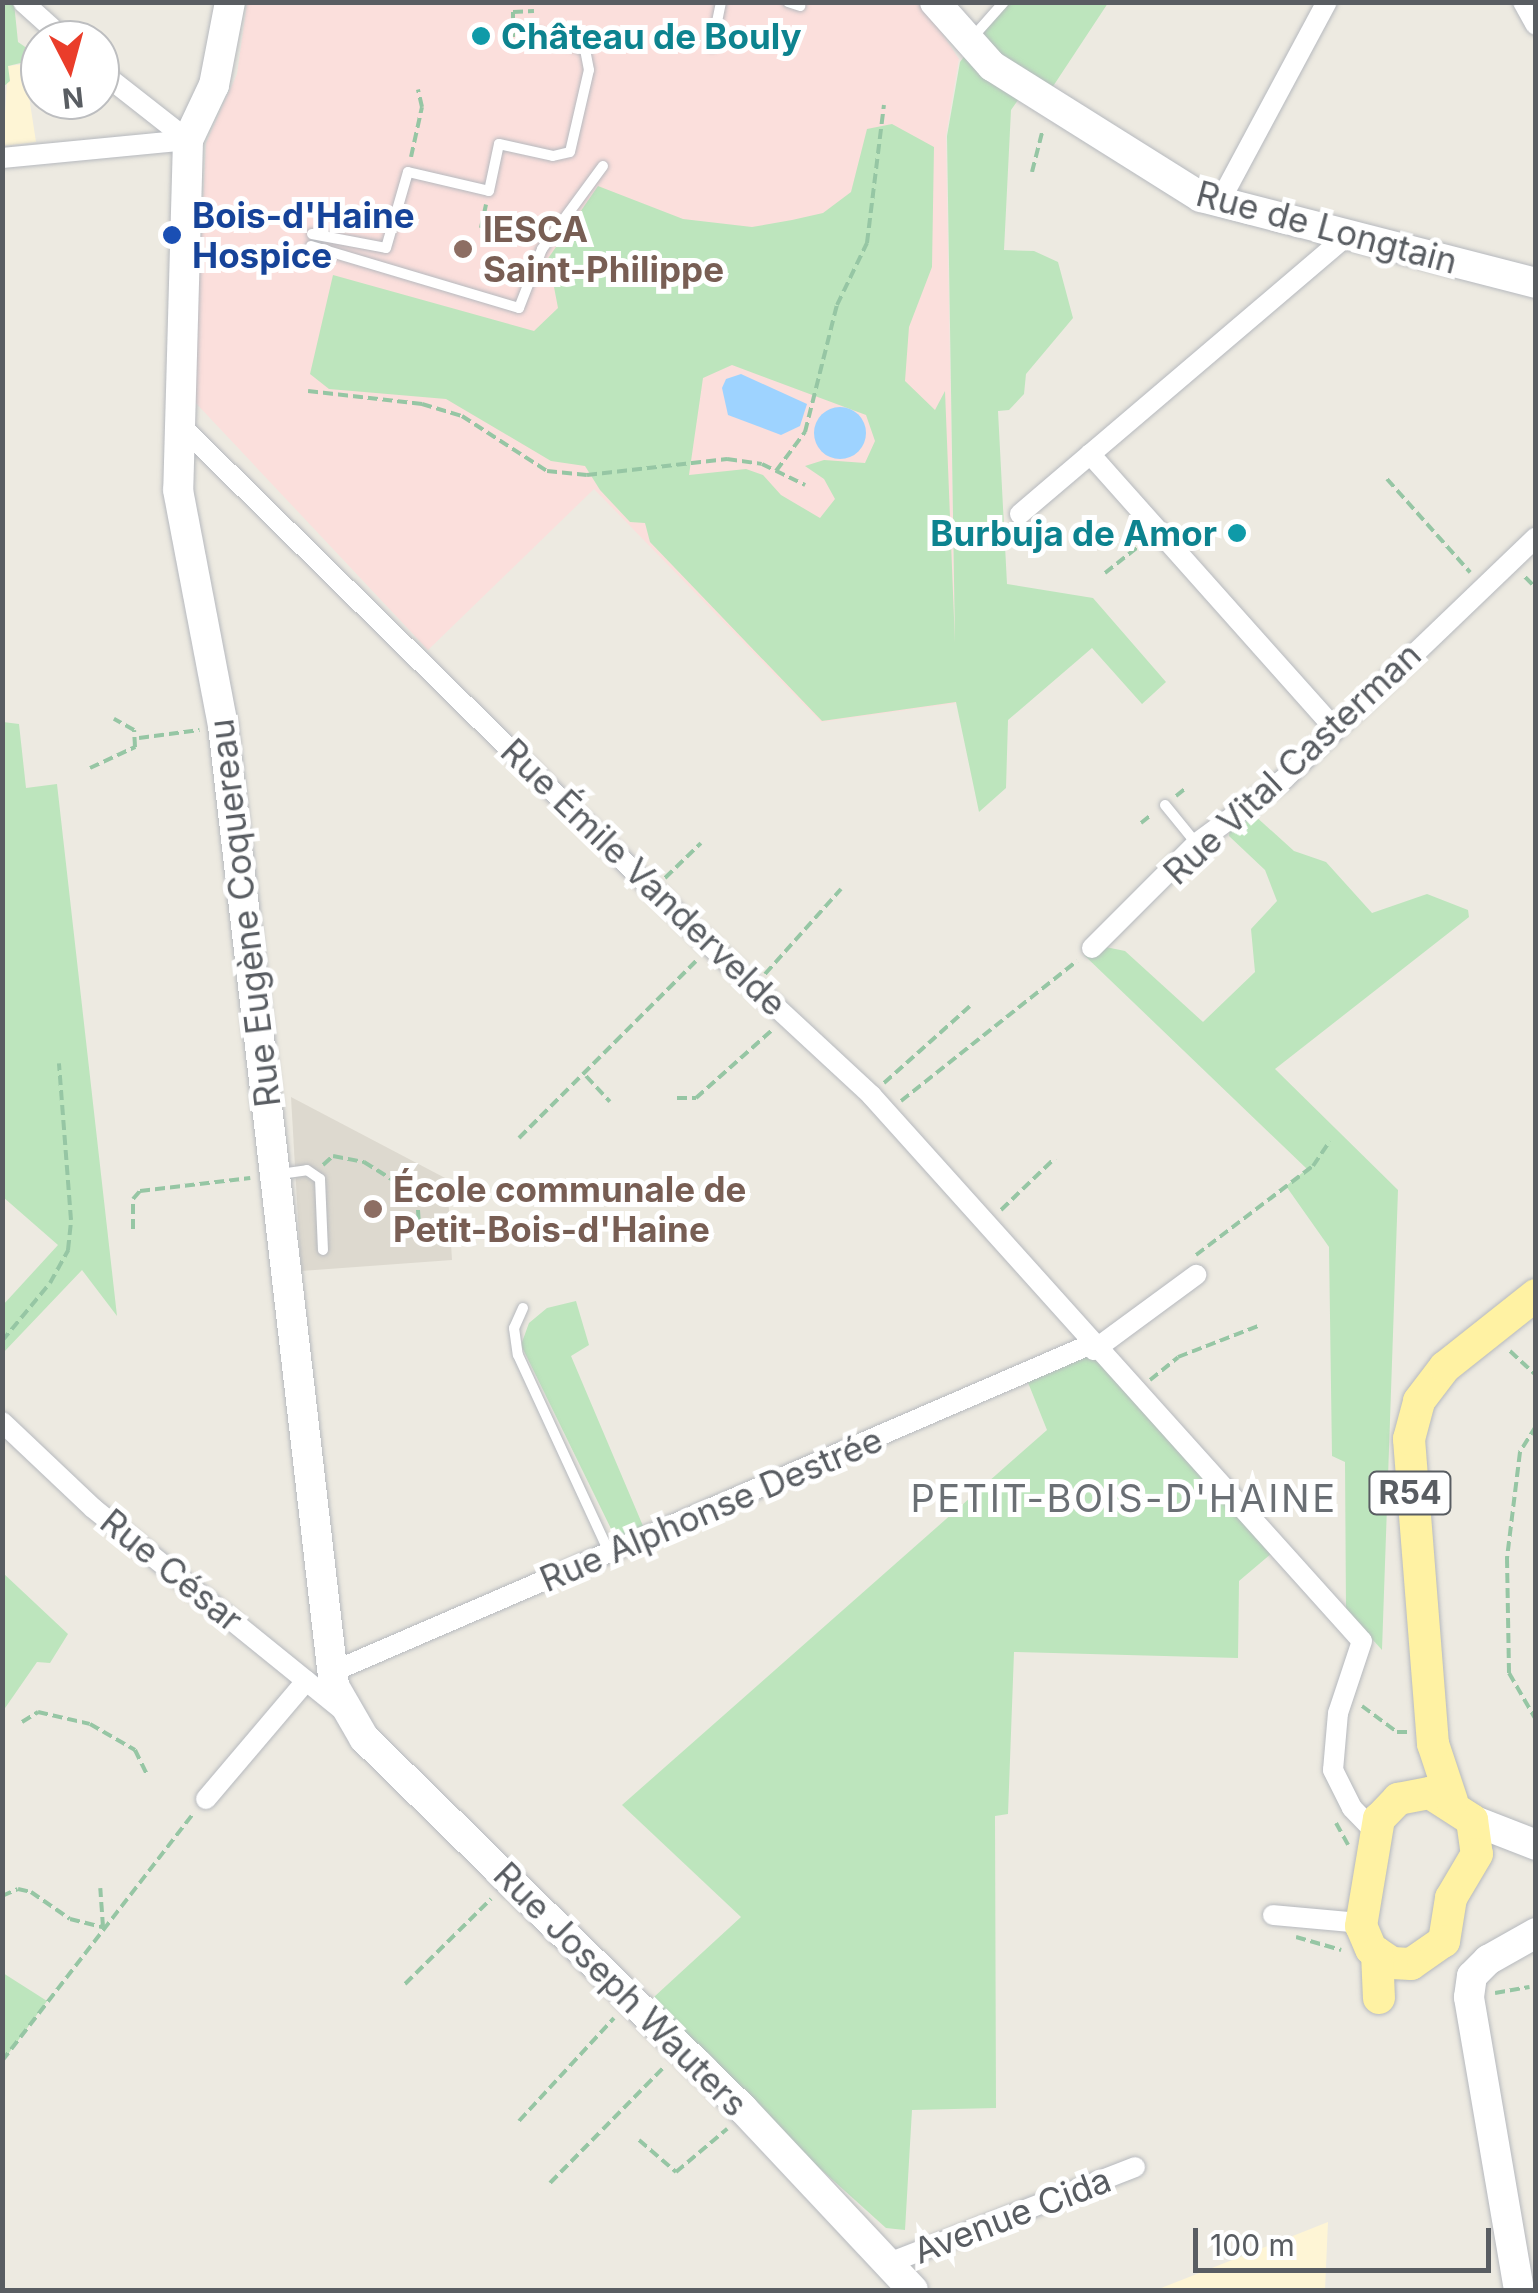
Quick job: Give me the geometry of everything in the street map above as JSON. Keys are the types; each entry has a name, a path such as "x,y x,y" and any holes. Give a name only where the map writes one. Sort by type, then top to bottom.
{"main road":[{"name":"R54","path":"1377,1953 1392,1963 1432,1954 1444,1941 1451,1898 1471,1864 1480,1838 1462,1811 1433,1744 1407,1467 1412,1428 1419,1401 1445,1368 1536,1295"},
{"name":"R54","path":"1363,1912 1393,1812 1433,1744"},
{"path":"1393,1812 1462,1811"},
{"path":"1363,1912 1377,1953 1379,1998"}],"street":[{"path":"23,2 43,20"},
{"name":"Rue Eugène Coquereau","path":"230,2 228,41 188,140 178,490 223,726 330,1688"},
{"name":"Rue de Longtain","path":"935,2 971,46 1025,89 1175,185 1219,203 1536,283"},
{"path":"1219,203 1327,2"},
{"path":"1523,2 1536,24"},
{"path":"120,86 188,140"},
{"path":"2,158 188,140"},
{"path":"1020,514 1348,236"},
{"name":"Rue Émile Vandervelde","path":"177,422 652,890 871,1095 983,1227 1362,1642 1332,1748 1333,1770 1352,1808 1393,1812"},
{"path":"1090,454 1333,727"},
{"name":"Rue Vital Casterman","path":"1092,948 1197,844 1284,779 1333,727 1536,536"},
{"path":"1091,1347 1201,1272"},
{"name":"Rue Alphonse Destrée","path":"330,1688 610,1553 1091,1347"},
{"name":"Rue César","path":"2,1422 93,1508 330,1688"},
{"path":"206,1799 330,1688"},
{"name":"Rue Joseph Wauters","path":"330,1688 510,1880 746,2112 913,2290"},
{"path":"1462,1811 1528,1844"},
{"path":"1471,1864 1528,1844"},
{"path":"1273,1915 1363,1912"},
{"path":"1519,2290 1469,1997 1472,1976 1488,1960 1536,1934"},
{"name":"Avenue Cida","path":"889,2263 1135,2168"}],"lane":[{"path":"712,46 720,2"},
{"path":"971,46 1004,2"},
{"path":"528,32 585,50 589,70 570,152 499,144 489,190 408,172 386,248 312,240 519,308 542,249 603,166"},
{"path":"1165,804 1197,844"},
{"path":"274,1175 316,1172 323,1250"},
{"path":"524,1308 514,1328 518,1356 610,1553"}],"path":[{"path":"408,172 422,108 418,88"},
{"path":"776,471 805,432 838,305 867,242 884,105"},
{"path":"1032,172 1035,143 1055,108"},
{"path":"481,228 489,190"},
{"path":"308,392 422,404 462,416 547,471 588,475 728,459 776,471 805,485"},
{"path":"1387,479 1483,586"},
{"path":"1105,573 1158,530"},
{"path":"114,719 129,725 137,738"},
{"path":"137,738 223,726"},
{"path":"90,768 126,756 137,738"},
{"path":"652,890 700,843"},
{"path":"754,985 841,890"},
{"path":"520,1138 685,975 707,943"},
{"path":"886,1113 1092,948"},
{"path":"871,1095 970,1006"},
{"path":"677,1098 696,1098 788,1016"},
{"path":"2,1341 50,1283 68,1250 71,1220 59,1063"},
{"path":"584,1075 610,1102"},
{"path":"1201,1272 1195,1253 1312,1166 1330,1141"},
{"path":"316,1172 333,1156 364,1162 417,1195 420,1240"},
{"path":"983,1227 1055,1158"},
{"path":"133,1228 133,1199 140,1191 274,1175"},
{"path":"1133,1393 1178,1356 1261,1325"},
{"path":"1496,1354 1507,1346"},
{"path":"1536,1426 1520,1452 1507,1558 1509,1673 1536,1720"},
{"path":"22,1722 38,1712 90,1724 134,1750 147,1775"},
{"path":"2,2061 206,1799"},
{"path":"406,1984 510,1880"},
{"path":"2,1896 18,1888 70,1919 103,1927"},
{"path":"100,1888 103,1927"},
{"path":"1469,1997 1529,1987"},
{"path":"520,2122 632,1999"},
{"path":"550,2183 682,2048"},
{"path":"639,2140 676,2172 746,2112"}],"shaded area":[{"path":"247,3 922,3 959,59 946,136 956,703 821,722 594,489 428,650 193,400 206,143 237,74"},
{"path":"20,64 20,120 33,120 36,142 3,146 8,66"},
{"name":"École communale de Petit-Bois-d'Haine","path":"291,1097 447,1179 452,1260 301,1271"},
{"path":"1328,2222 1325,2290 1156,2290 1179,2281"}],"green space":[{"path":"3,3 14,3 20,63 8,66 10,81 3,87"},
{"path":"1004,3 1108,3 1044,100 1025,90 1011,110 1004,250 1034,251 1058,262 1073,318 1026,374 1024,394 1009,410 998,411 1007,584 1093,598 1166,682 1142,704 1092,648 1008,720 1006,788 979,812 956,702 822,721 650,542 645,523 630,522 600,490 585,466 551,461 446,399 329,389 310,374 333,275 534,331 558,308 554,287 538,273 598,186 683,219 752,227 792,220 823,213 851,192 867,129 892,124 934,147 932,267 909,327 905,381 935,410 945,391 955,643 947,136 960,62","holes":["732,365 866,415 875,441 865,463 824,460 805,466 824,479 835,499 820,518 781,495 763,475 746,469 689,475 703,378"]},
{"path":"3,722 19,724 26,788 57,784 117,1316 82,1270 3,1353 3,1305 58,1245 3,1197"},
{"path":"1253,814 1294,851 1326,862 1372,913 1427,894 1468,910 1469,917 1275,1069 1398,1190 1382,1650 1346,1610 1345,1462 1332,1456 1329,1247 1286,1186 1307,1169 1084,955 1096,945 1125,951 1203,1022 1255,972 1251,929 1277,901 1265,870 1229,836 1230,828"},
{"path":"576,1301 589,1345 571,1356 646,1533 619,1545 521,1345 529,1323 547,1308"},
{"path":"1089,1345 1278,1548 1239,1581 1238,1658 1014,1652 1008,1814 995,1816 996,2108 912,2110 905,2230 886,2228 642,2008 741,1917 622,1805 1047,1430 1025,1375"},
{"path":"3,1573 68,1634 50,1663 37,1662 3,1711"},
{"path":"3,1973 47,2001 3,2061"}],"water":[{"path":"741,374 807,404 800,426 781,435 728,415 722,388 726,379"},
{"path":"840,407 858,415 866,433 858,451 840,459 822,451 814,433 822,415"}],"place":[{"name":"Château de Bouly","path":"481,36"},
{"name":"Bois-d'Haine Hospice","path":"172,235"},
{"name":"IESCA Saint-Philippe","path":"463,249"},
{"name":"Burbuja de Amor","path":"1237,533"},
{"name":"École communale de Petit-Bois-d'Haine","path":"373,1209"}],"district":[{"name":"PETIT-BOIS-D'HAINE","path":"1124,1499"}]}
